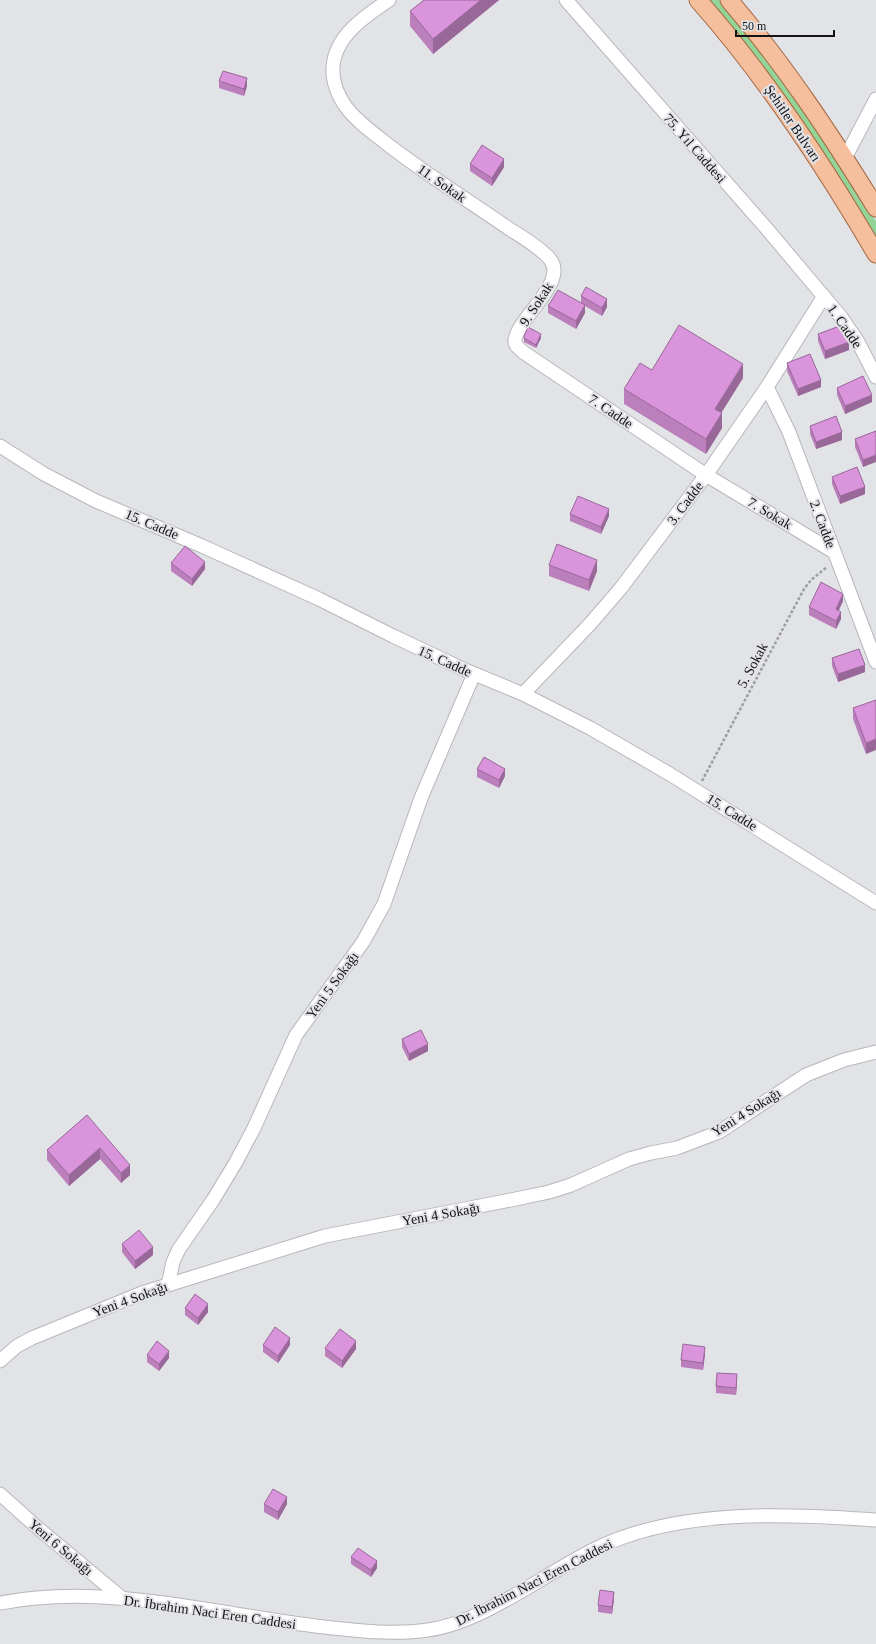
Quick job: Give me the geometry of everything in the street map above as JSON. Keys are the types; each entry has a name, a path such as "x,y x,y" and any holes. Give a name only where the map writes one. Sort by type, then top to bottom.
{"main road":[{"name":"Şehitler Bulvarı","path":"698,0 744,54 783,107 835,185 876,254"},
{"name":"Şehitler Bulvarı","path":"729,0 787,71 845,158 876,208"}],"street":[{"name":"11. Sokak","path":"389,0 354,26 346,36 337,53 333,67 333,80 339,96 346,107 357,119 374,133 447,187 529,242 552,263"},
{"name":"75. Yıl Caddesi","path":"566,0 824,296"},
{"path":"845,158 876,99"},
{"name":"9. Sokak","path":"516,346 515,340 521,327 554,277 555,272 552,263"},
{"name":"1. Cadde","path":"824,296 849,327 876,377"},
{"name":"3. Cadde","path":"523,694 590,624 621,588 706,475 767,387 824,296"},
{"name":"7. Cadde","path":"516,346 706,475"},
{"name":"2. Cadde","path":"767,387 789,432 876,662"},
{"name":"15. Cadde","path":"0,446 44,474 96,501 202,546 319,599 474,674 523,694 611,740 697,790 875,899"},
{"name":"7. Sokak","path":"706,475 836,557"},
{"name":"Yeni 5 Sokağı","path":"168,1285 173,1262 179,1249 213,1200 236,1162 254,1128 296,1035 344,970 378,917 431,773 474,674"},
{"name":"Yeni 4 Sokağı","path":"0,1361 17,1346 32,1338 113,1304 168,1285 325,1236 473,1208 564,1188 629,1160 651,1153 678,1148 719,1132 806,1075 844,1060 876,1052"},
{"name":"Yeni 6 Sokağı","path":"0,1494 39,1530 123,1599"},
{"name":"Dr. İbrahim Naci Eren Caddesi","path":"0,1603 63,1597 123,1599 212,1610 298,1624 366,1631 401,1632 430,1630 454,1624 477,1614 594,1549 618,1539 644,1531 677,1524 715,1519 766,1516 876,1520"}],"path":[{"name":"5. Sokak","path":"697,790 804,589 819,572 836,557"}],"green space":[{"path":"709,0 720,0 783,80 840,164 876,221 876,237 866,219 788,100 762,64"}],"building":[{"path":"424,0 481,0 433,39 410,11"},
{"path":"223,71 247,78 244,89 219,81"},
{"path":"482,145 504,159 492,178 470,164"},
{"path":"586,287 607,299 602,308 581,296"},
{"path":"558,290 585,305 576,321 548,306"},
{"path":"679,325 743,364 715,409 722,413 706,439 624,389 640,363 652,370"},
{"path":"842,325 849,342 825,351 818,334"},
{"path":"528,327 541,334 536,345 524,338"},
{"path":"810,354 821,380 798,389 787,363"},
{"path":"863,376 872,395 845,406 837,388"},
{"path":"836,416 842,432 816,442 810,426"},
{"path":"876,431 876,455 863,460 855,439"},
{"path":"857,467 865,487 840,496 832,477"},
{"path":"578,496 609,509 601,527 570,514"},
{"path":"557,544 597,560 589,580 549,565"},
{"path":"185,546 205,562 192,579 171,563"},
{"path":"821,582 843,594 836,609 841,612 836,621 809,607"},
{"path":"859,649 865,665 838,674 832,658"},
{"path":"876,700 876,739 866,743 853,708"},
{"path":"484,757 505,769 499,780 477,769"},
{"path":"421,1030 428,1044 409,1054 402,1039"},
{"path":"87,1115 130,1165 121,1173 100,1148 69,1175 47,1150"},
{"path":"139,1230 153,1247 135,1261 122,1244"},
{"path":"195,1294 208,1304 198,1318 185,1308"},
{"path":"275,1327 290,1338 278,1356 263,1345"},
{"path":"340,1329 356,1341 342,1361 325,1348"},
{"path":"157,1341 169,1351 159,1364 147,1355"},
{"path":"683,1344 705,1347 703,1363 681,1360"},
{"path":"717,1373 737,1374 736,1388 716,1386"},
{"path":"273,1489 287,1497 278,1512 264,1504"},
{"path":"358,1548 377,1561 371,1570 351,1557"},
{"path":"600,1590 614,1592 612,1607 598,1605"}]}
